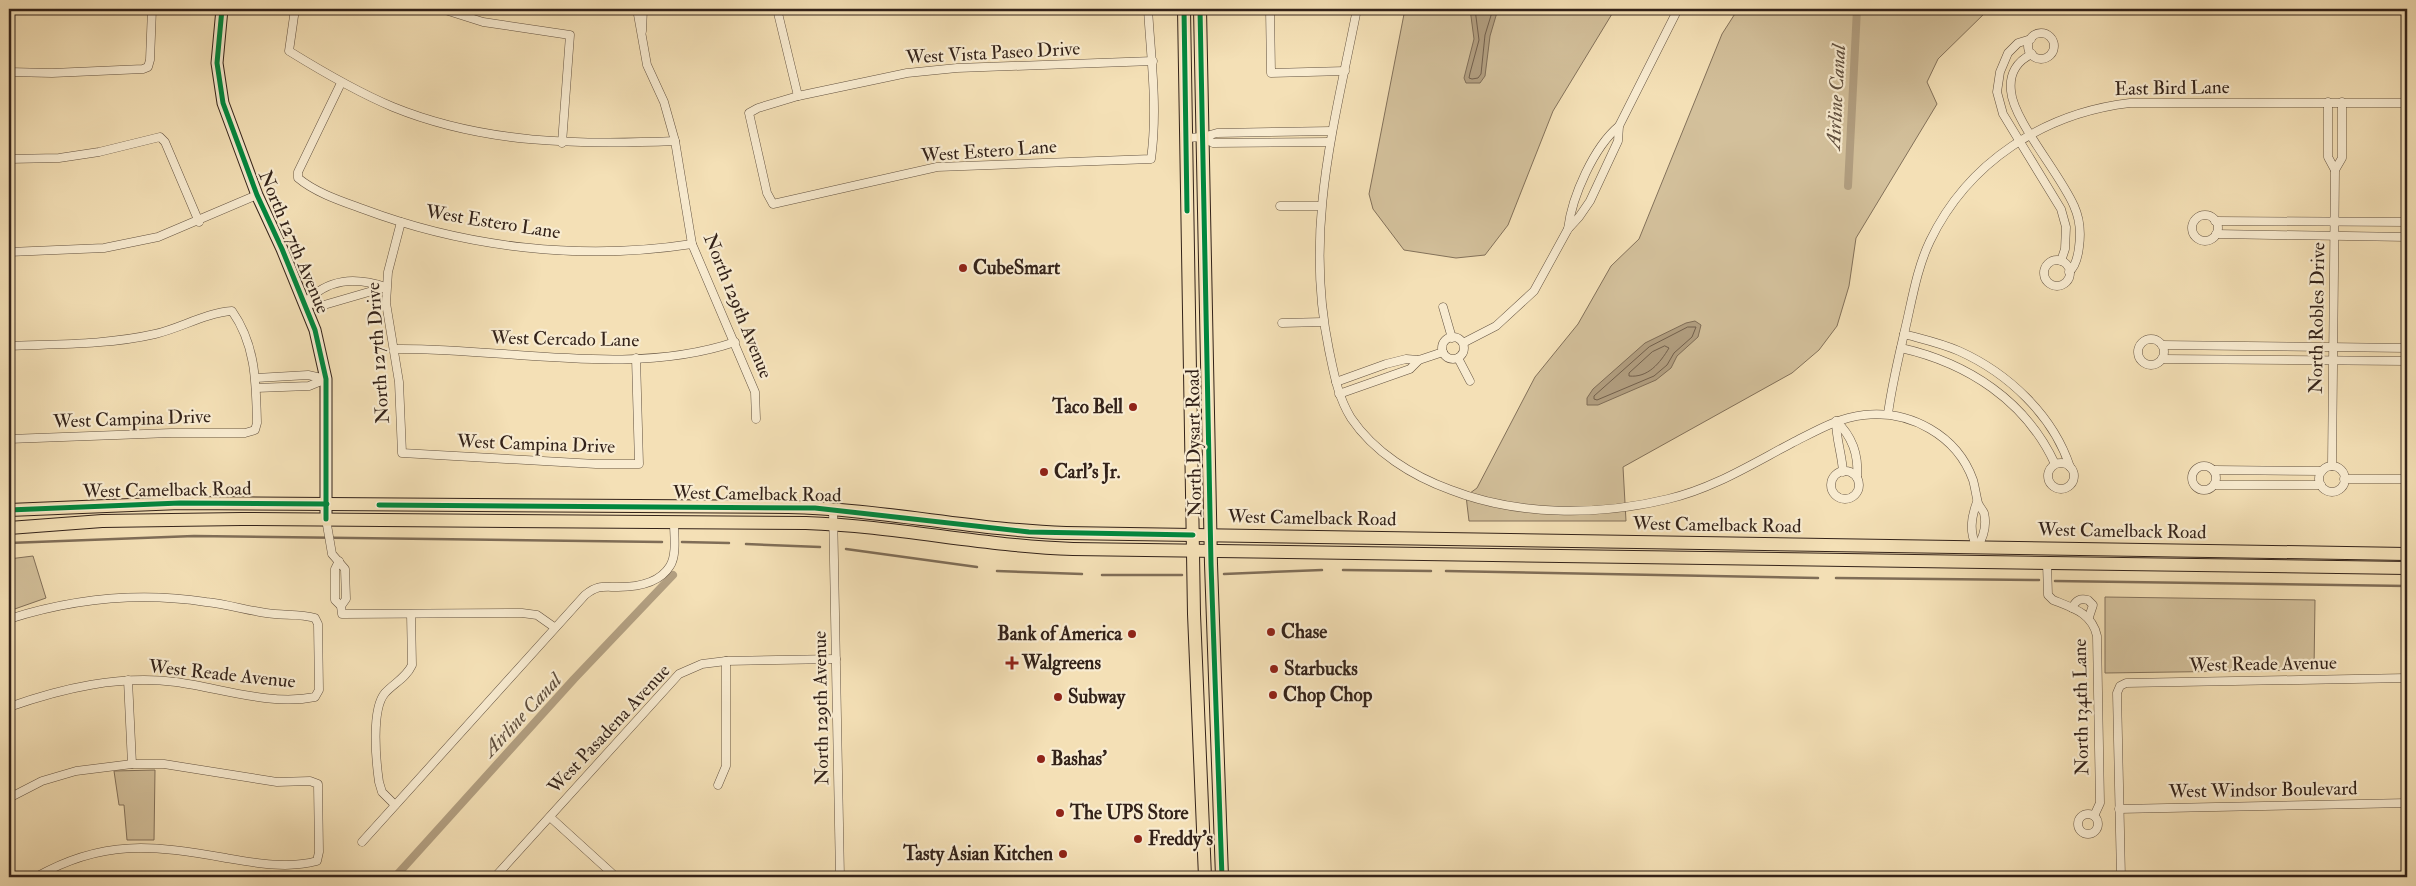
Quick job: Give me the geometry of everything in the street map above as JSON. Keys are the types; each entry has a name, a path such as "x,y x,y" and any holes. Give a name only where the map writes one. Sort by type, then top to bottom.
{"main road":[{"name":"North Dysart Road","path":"1184,9 1193,550 1205,877"},
{"name":"North Dysart Road","path":"1200,9 1210,550 1222,877"},
{"name":"West Camelback Road","path":"9,510 124,504 833,508 1050,533 2407,554"},
{"name":"West Camelback Road","path":"9,528 102,522 674,528 833,524 1042,548 1977,562 2047,570 2407,568"},
{"path":"1440,539 1440,554"},
{"path":"1828,546 1828,560"},
{"path":"1977,562 1978,548"},
{"path":"1200,772 1217,771"}],"street":[{"path":"9,72 52,73 143,69 148,67 152,9"},
{"name":"North 127th Avenue","path":"222,9 217,63 224,103 256,195 282,249 315,330 326,379 327,525"},
{"path":"295,9 290,51 341,82 394,107 466,130 515,139 562,143 675,141"},
{"path":"442,9 483,22 570,35 562,143"},
{"name":"North 129th Avenue","path":"637,9 638,22 642,31"},
{"name":"North 129th Avenue","path":"643,9 642,31 647,65 664,102 675,141 692,244 756,392 756,419"},
{"path":"777,9 798,96"},
{"path":"1148,9 1153,62"},
{"path":"1270,9 1271,73 1344,71"},
{"path":"1357,9 1330,142 1321,206 1318,278 1323,322 1339,394 1350,416 1378,449 1416,474 1458,493 1497,504 1556,511 1645,504 1686,495 1710,486 1836,421 1860,415 1888,414 1925,425 1950,443 1967,467 1978,502 1984,514 1983,537 1978,548"},
{"path":"1463,343 1496,326 1534,291 1568,228 1574,199 1583,181 1604,142 1619,126 1678,9"},
{"path":"2031,39 2029,45 2032,54 2036,57 2045,58 2052,52 2054,43 2050,36 2043,33 2018,43 2008,53 1999,75 1997,92 2003,114 2052,194 2064,219 2066,233 2065,249 2061,261"},
{"path":"2032,54 2019,62 2012,78 2010,92 2013,102 2064,188 2078,216 2080,232 2078,256 2067,280 2060,285 2052,284 2046,278 2044,270 2049,263 2061,261 2067,265 2070,272"},
{"name":"West Vista Paseo Drive","path":"773,204 767,193 749,112 758,108 798,96 907,73 957,68 1153,62"},
{"name":"West Estero Lane","path":"773,204 937,167 1151,159 1155,126 1153,62"},
{"path":"1999,75 2012,78"},
{"name":"West Estero Lane","path":"341,82 298,172 298,178 339,200 402,222 442,233 529,248 617,251 658,249 692,244"},
{"name":"North Robles Drive","path":"2328,102 2328,157 2335,170 2332,466"},
{"name":"North Robles Drive","path":"2335,170 2342,158 2342,102"},
{"name":"East Bird Lane","path":"1888,414 1904,334 1923,257 1948,210 1989,162 2031,134 2089,110 2130,103 2407,103"},
{"path":"1568,228 1579,218 1590,200 1618,141 1619,126"},
{"path":"1186,138 1203,138 1214,133 1332,131"},
{"path":"9,159 59,158 128,146 160,137 166,142 199,222"},
{"path":"1203,138 1213,144 1330,142"},
{"path":"2052,194 2064,188"},
{"path":"9,252 104,248 158,237 199,222 256,195"},
{"path":"1280,206 1321,206"},
{"path":"2216,221 2216,234 2210,240 2202,241 2195,237 2192,229 2194,222 2201,216 2209,216 2216,221 2404,222 2403,237 2216,234"},
{"name":"North 127th Drive","path":"402,222 391,258 386,287 386,303 399,382 400,447 402,453"},
{"path":"2267,222 2267,235"},
{"path":"2066,233 2080,232"},
{"path":"304,303 317,290 350,281 386,287"},
{"path":"359,281 361,295"},
{"path":"304,303 324,305 386,287"},
{"path":"1443,307 1452,338"},
{"path":"9,346 105,342 156,334 219,312 232,311 240,322 253,355 256,388 309,386 326,379"},
{"path":"1282,323 1323,322"},
{"path":"1904,334 1941,344 1967,355 1997,373 2028,400 2056,436 2070,467 2074,479 2069,486 2061,488 2054,486 2049,478 2050,470 2056,464 2065,464 2070,467"},
{"path":"1452,338 1458,339 1463,343 1464,350 1458,358 1450,359 1443,352 1443,345 1452,338"},
{"path":"2162,345 2164,350 2162,358 2156,364 2148,364 2141,360 2138,352 2141,345 2147,340 2155,340 2162,345 2403,348 2403,361 2162,358"},
{"name":"West Cercado Lane","path":"394,349 437,349 555,357 636,358 695,353 734,342"},
{"path":"2211,346 2211,359"},
{"path":"2267,346 2267,359"},
{"path":"1901,348 1934,357 1961,369 1989,385 2017,409 2044,441 2056,464"},
{"path":"1336,382 1386,364 1406,359 1419,360 1443,352"},
{"path":"1961,369 1967,355"},
{"name":"West Campina Drive","path":"402,453 546,462 639,464 636,358"},
{"path":"1458,358 1470,380"},
{"path":"1339,394 1410,369 1419,360"},
{"path":"256,378 308,375 326,379"},
{"name":"West Campina Drive","path":"9,439 171,433 245,433 255,430 257,423 256,388"},
{"path":"2017,409 2028,400"},
{"path":"1836,421 1836,437 1844,472"},
{"path":"1836,421 1848,432 1856,458 1859,486 1856,494 1848,499 1840,498 1833,492 1831,483 1836,476 1844,472 1851,473 1857,477"},
{"path":"2214,470 2216,477 2214,485 2208,490 2200,490 2194,486 2191,478 2193,471 2199,466 2207,466 2214,470 2268,471 2322,471 2332,466 2342,472 2344,479 2342,486 2333,492 2326,490 2320,485 2214,485"},
{"path":"2268,471 2268,485"},
{"path":"2320,485 2319,478 2322,471"},
{"path":"2344,479 2407,479"},
{"path":"1978,502 1972,515 1972,537 1978,548"},
{"name":"North 129th Avenue","path":"833,508 840,877"},
{"path":"327,525 330,546 339,562 345,568 346,599 341,606"},
{"path":"987,542 990,526"},
{"path":"362,842 554,627 585,595 596,586 636,587 651,583 670,566 673,553 674,528"},
{"path":"339,562 335,569 335,585 336,600 341,606 342,614 522,613 537,615 554,627"},
{"name":"North 134th Lane","path":"2047,570 2047,588 2053,600 2089,618 2095,626 2097,636 2100,803 2094,816"},
{"path":"335,585 346,585"},
{"name":"West Reade Avenue","path":"9,619 79,602 134,598 205,601 280,616 308,616 316,618 318,624 319,690 315,697 270,698 174,682 128,680 65,688 9,707"},
{"path":"2072,608 2075,602 2081,599 2088,600 2092,605 2089,618"},
{"path":"395,805 382,792 379,782 377,705 385,693 409,672 412,665 411,614"},
{"name":"West Pasadena Avenue","path":"495,877 679,674 702,664 726,661 836,659"},
{"path":"718,784 726,766 726,661"},
{"name":"West Reade Avenue","path":"2119,809 2117,693 2120,686 2126,683 2407,678"},
{"path":"128,680 132,764"},
{"path":"9,798 42,781 76,771 132,764 164,764 277,782 310,781 318,784 320,842 317,861 281,864 254,862 173,849 127,847 91,854 50,869 36,877"},
{"name":"West Windsor Boulevard","path":"2119,809 2407,803"},
{"path":"2119,809 2120,877"},
{"path":"550,817 616,877"}],"shaded area":[{"path":"1405,9 1615,9 1553,111 1508,225 1485,255 1456,258 1404,250 1373,209 1369,194"},
{"path":"1738,9 1989,9 1938,59 1927,82 1937,104 1856,238 1849,286 1837,326 1819,350 1792,373 1623,467 1626,521 1469,521 1466,496 1477,488 1535,377 1578,324 1611,266 1639,239 1722,34"},
{"path":"33,556 46,598 9,611 9,559"},
{"path":"2105,597 2315,600 2314,670 2105,673"},
{"path":"155,770 154,840 127,840 124,805 119,805 114,771"}],"water":[{"path":"1470,9 1498,9 1490,36 1485,76 1480,83 1466,83 1464,78 1474,39"},
{"path":"1695,321 1701,325 1698,337 1677,356 1671,368 1656,380 1598,405 1587,405 1587,398 1593,389 1645,343 1686,323"}],"waterway":[{"name":"Airline Canal","path":"1848,186 1857,9"},
{"path":"9,543 194,536 662,542"},
{"name":"Airline Canal","path":"682,542 729,543"},
{"path":"746,544 820,547"},
{"path":"846,549 977,567"},
{"path":"1224,574 1322,570"},
{"path":"1343,570 1431,571"},
{"path":"997,571 1082,574"},
{"path":"1446,571 1818,578"},
{"name":"Airline Canal","path":"395,877 574,679 673,575"},
{"path":"1102,575 1182,575"},
{"path":"1836,578 2039,580"},
{"path":"2055,581 2407,586"}],"cycle path":[{"path":"222,9 217,63 223,103 257,195 282,249 315,330 326,379 326,519"},
{"path":"1184,9 1187,211"},
{"path":"1200,9 1211,564 1222,877"},
{"path":"9,510 180,503 327,504"},
{"path":"379,505 815,508 1029,532 1193,535"}],"place":[{"name":"CubeSmart","path":"963,268"},
{"name":"Taco Bell","path":"1133,407"},
{"name":"Carl's Jr.","path":"1044,472"},
{"name":"Chase","path":"1271,632"},
{"name":"Bank of America","path":"1132,634"},
{"name":"Walgreens","path":"1012,663"},
{"name":"Starbucks","path":"1274,669"},
{"name":"Chop Chop","path":"1273,695"},
{"name":"Subway","path":"1058,697"},
{"name":"Bashas'","path":"1041,759"},
{"name":"The UPS Store","path":"1060,813"},
{"name":"Freddy's","path":"1138,839"},
{"name":"Tasty Asian Kitchen","path":"1063,854"}]}
